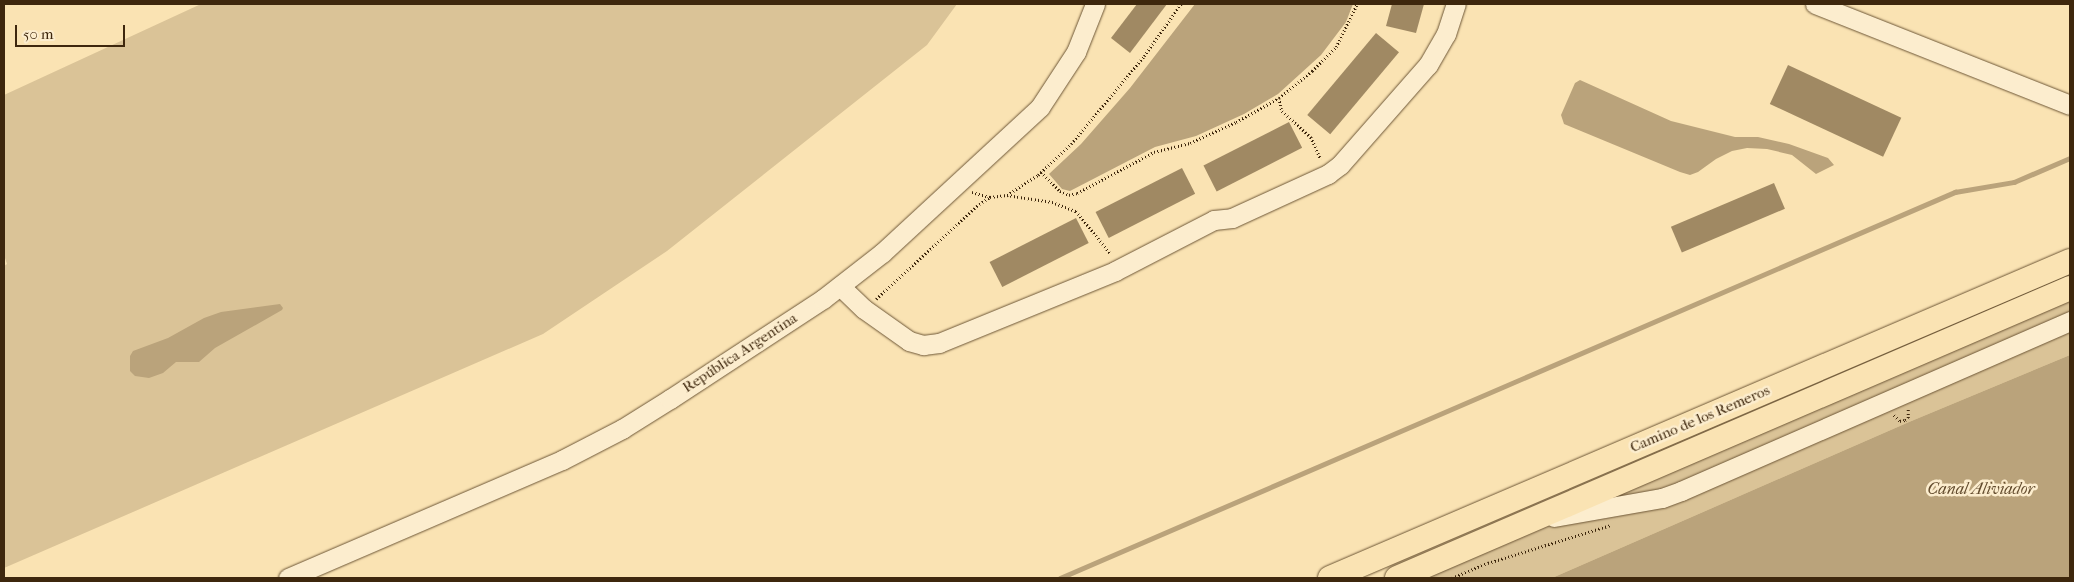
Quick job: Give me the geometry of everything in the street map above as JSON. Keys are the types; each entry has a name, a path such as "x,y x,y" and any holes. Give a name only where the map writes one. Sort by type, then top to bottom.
{"main road":[{"name":"Camino de los Remeros","path":"1330,578 2070,261"},
{"name":"Camino de los Remeros","path":"1397,578 2070,288"}],"street":[{"name":"República Argentina","path":"288,578 562,460 613,433 670,399 840,286 882,253 1040,107 1076,52 1095,4"},
{"path":"840,286 864,310 909,341 923,345 939,343 1121,267 1214,220 1232,218 1328,174 1340,165 1428,66 1446,34 1456,4"},
{"path":"1815,4 2070,105"},
{"path":"1530,521 1644,502 1681,491 2070,321"}],"path":[{"path":"1007,195 1040,172 1071,144 1144,56 1181,4"},
{"path":"1040,172 1060,191 1069,195 1077,193 1154,152 1190,143 1279,98 1312,71 1336,47 1357,4"},
{"path":"1279,98 1282,111 1311,137 1328,174"},
{"path":"958,183 967,190 990,197 1007,195 1052,202 1076,211 1121,267"},
{"path":"864,310 979,204 990,197"}],"shaded area":[{"path":"201,4 957,4 927,45 667,251 543,334 4,568 4,266 7,264 4,255 4,95"},
{"path":"2070,296 2070,355 1909,422 1552,578 1424,578"}],"water":[{"path":"1195,4 1353,4 1346,22 1321,55 1278,94 1244,114 1196,136 1155,147 1070,191 1062,189 1049,174 1081,144 1130,88"},
{"path":"1580,80 1671,121 1735,137 1758,137 1789,144 1828,158 1834,165 1816,174 1792,155 1767,149 1747,148 1732,151 1690,175 1680,172 1564,124 1561,115 1575,83"},
{"path":"280,304 283,308 282,310 215,348 199,362 176,362 163,373 149,378 135,376 130,371 130,356 133,351 168,338 204,318 221,312"},
{"name":"Canal Aliviador","path":"2070,355 2070,578 1552,578 1909,422"}],"building":[{"path":"1137,4 1167,4 1130,53 1111,38"},
{"path":"1392,4 1424,4 1416,33 1386,26"},
{"path":"1376,33 1399,52 1330,134 1307,115"},
{"path":"1788,65 1901,118 1883,157 1770,104"},
{"path":"1289,122 1302,148 1217,191 1203,166"},
{"path":"1182,168 1195,194 1109,238 1096,212"},
{"path":"1774,183 1785,209 1682,253 1671,227"},
{"path":"1076,218 1089,243 1002,287 990,262"}],"waterway":[{"path":"1060,578 1955,192 2014,182 2070,158"}]}
